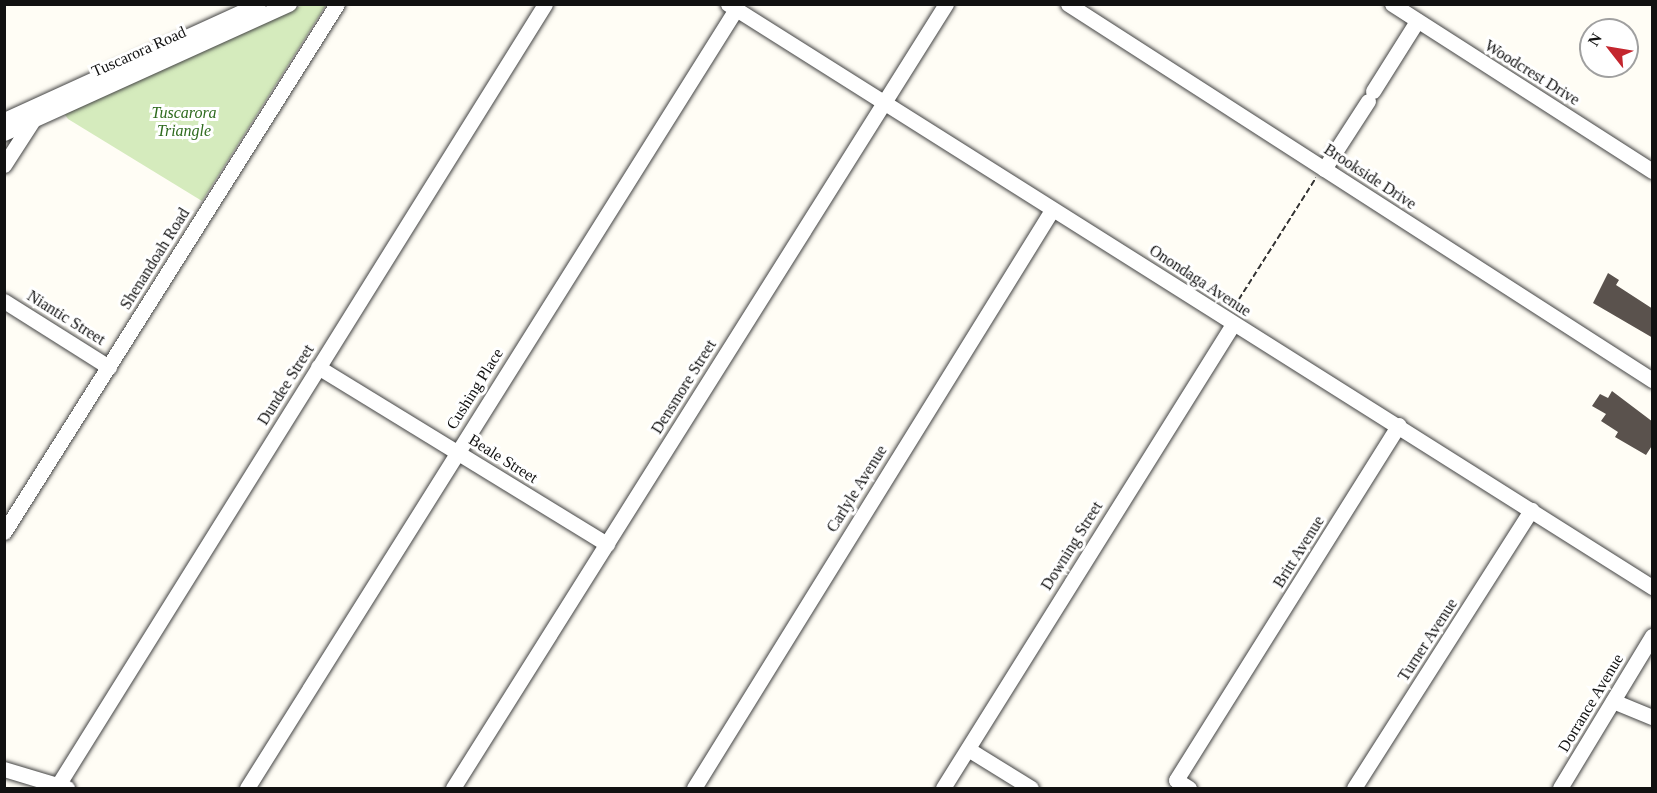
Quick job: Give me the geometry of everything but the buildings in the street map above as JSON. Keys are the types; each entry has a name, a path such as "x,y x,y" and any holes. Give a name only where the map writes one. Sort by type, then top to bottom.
{"street":[{"name":"Tuscarora Road","path":"4,120 258,4"},
{"name":"Tuscarora Road","path":"4,133 289,4"},
{"name":"Shenandoah Road","path":"4,532 337,4"},
{"name":"Dundee Street","path":"62,787 318,367 545,4"},
{"name":"Densmore Street","path":"453,789 946,4"},
{"name":"Brookside Drive","path":"1068,4 1653,380"},
{"name":"Woodcrest Drive","path":"1392,4 1653,171"},
{"name":"Onondaga Avenue","path":"732,7 1653,587"},
{"name":"Cushing Place","path":"247,789 732,7"},
{"path":"1323,169 1417,21"},
{"path":"4,165 45,102"},
{"name":"Carlyle Avenue","path":"694,789 1052,210"},
{"name":"Niantic Street","path":"4,301 109,367"},
{"name":"Downing Street","path":"943,789 1233,324"},
{"name":"Beale Street","path":"318,367 607,544"},
{"name":"Britt Avenue","path":"1189,789 1176,780 1399,425"},
{"name":"Turner Avenue","path":"1354,789 1532,510"},
{"name":"Dorrance Avenue","path":"1560,789 1653,636"},
{"path":"1613,701 1653,717"},
{"path":"968,749 1031,789"},
{"path":"4,769 62,787"}],"path":[{"path":"1233,324 1230,312 1323,169"}],"green space":[{"name":"Tuscarora Triangle","path":"303,5 326,5 202,201 68,119 64,113"}]}
